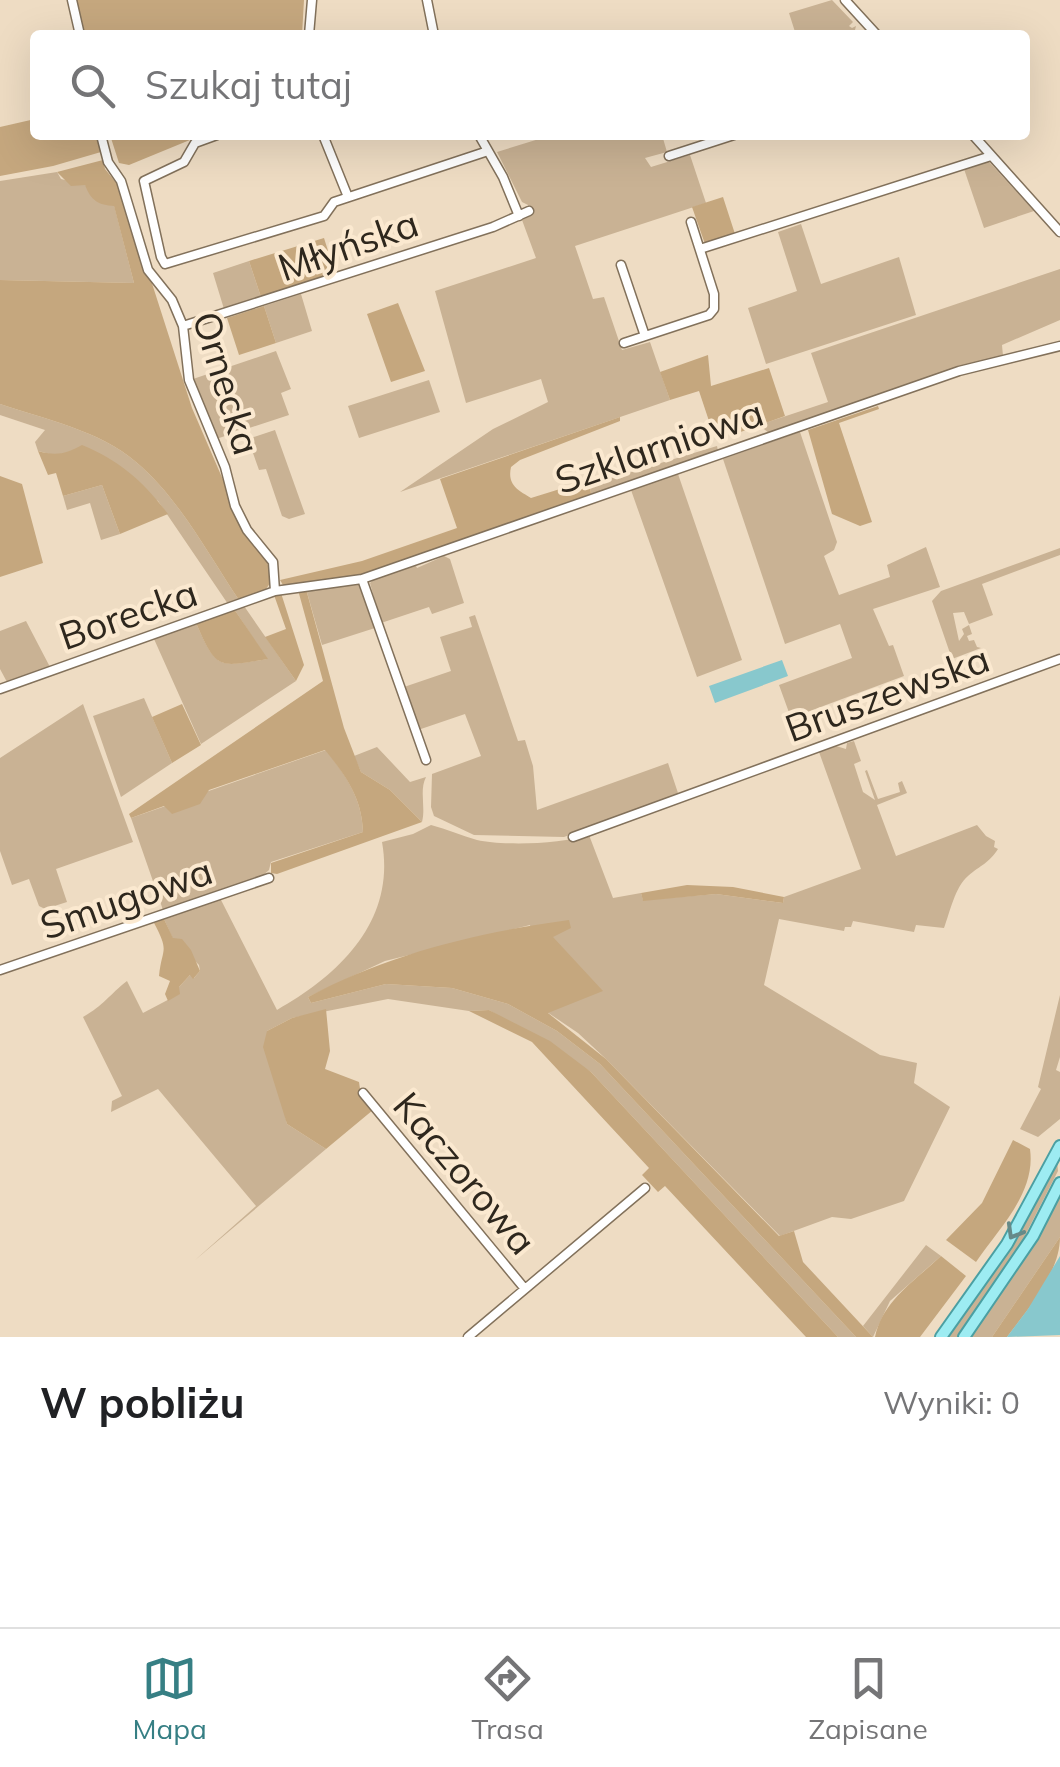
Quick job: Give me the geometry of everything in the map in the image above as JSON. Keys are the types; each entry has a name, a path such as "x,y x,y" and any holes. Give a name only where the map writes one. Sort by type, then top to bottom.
{"main road":[{"path":"941,1337 1007,1244 1060,1146"},
{"path":"964,1337 1033,1236 1060,1183"}],"street":[{"path":"72,0 79,30"},
{"path":"309,30 312,0"},
{"path":"427,0 433,30"},
{"path":"844,0 872,30"},
{"name":"Ornecka","path":"102,140 108,162 126,195 148,270 172,300 183,326 189,380 225,467 238,514 273,562 275,591"},
{"path":"204,140 195,143 184,162 144,182 165,264 324,216 332,202 488,151"},
{"path":"325,140 348,197"},
{"path":"481,140 503,177 519,216"},
{"path":"669,156 719,140"},
{"path":"977,140 1060,232"},
{"path":"700,250 991,156"},
{"name":"Młyńska","path":"183,326 494,228 529,211"},
{"path":"624,344 709,315 714,309 714,294 691,222"},
{"path":"621,265 645,336"},
{"name":"Szklarniowa","path":"275,591 362,579 959,371 1060,346"},
{"path":"362,579 426,760"},
{"name":"Borecka","path":"0,689 275,591"},
{"name":"Bruszewska","path":"572,837 1060,659"},
{"name":"Smugowa","path":"0,970 270,878"},
{"name":"Kaczorowa","path":"363,1093 525,1289"},
{"path":"468,1337 645,1188"}],"shaded area":[{"path":"76,0 304,0 302,30 84,30"},
{"path":"832,0 853,22 849,26 856,26 855,30 794,30 789,13"},
{"path":"30,120 30,140 98,140 101,152 0,176 0,127"},
{"path":"112,140 190,140 129,165 119,163"},
{"path":"536,140 663,140 667,152 645,158 651,167 690,155 706,203 575,246 593,299 604,297 622,350 650,342 670,400 400,492 493,429 548,402 541,379 466,403 435,291 536,258 522,220 532,215 497,152"},
{"path":"103,160 105,169 122,190 192,408 235,514 245,536 264,554 273,579 266,589 239,600 179,509 136,462 89,434 0,404 0,280 134,283 114,206 96,201 85,185 71,186 57,172"},
{"path":"988,161 1034,211 984,228 964,169"},
{"path":"57,172 61,179 85,185 114,205 134,283 0,280 0,181"},
{"path":"723,197 735,234 705,244 692,207"},
{"path":"801,224 821,284 899,257 916,315 766,364 748,308 797,291 778,232"},
{"path":"324,238 335,273 261,297 249,261"},
{"path":"249,261 261,297 224,309 213,273"},
{"path":"1060,269 1060,320 1002,345 1003,356 769,433 759,425 828,402 811,353"},
{"path":"301,294 312,331 276,343 264,306"},
{"path":"398,303 425,371 391,382 367,314"},
{"path":"264,306 276,343 239,355 227,318"},
{"path":"276,351 291,389 281,393 289,415 216,439 193,379"},
{"path":"708,355 711,386 769,368 785,416 735,434 732,428 712,430 699,391 670,400 660,372"},
{"path":"429,380 440,412 359,438 348,406"},
{"path":"0,404 89,434 136,462 179,509 239,600 228,604 158,501 68,453 38,451 35,442 45,430 0,415"},
{"path":"878,406 879,409 839,423 872,522 860,526 832,514 808,430"},
{"path":"620,417 620,421 511,467 512,483 531,498 589,480 591,494 366,574 283,585 280,580 362,561 457,528 440,479"},
{"path":"275,430 305,514 289,519 282,516 266,469 259,470 248,439"},
{"path":"800,432 837,542 834,550 824,556 839,595 890,577 887,565 926,547 940,587 873,609 889,646 893,645 904,676 791,718 779,685 852,658 840,624 785,644 723,459"},
{"path":"82,445 130,473 168,514 120,534 102,485 63,496 56,473 48,475 38,451 61,453"},
{"path":"717,446 718,451 591,494 589,480 621,475"},
{"path":"678,474 742,660 697,677 631,490"},
{"path":"0,476 22,484 43,563 0,577"},
{"path":"102,485 120,534 101,540 90,503 67,510 63,496"},
{"path":"1060,548 1060,555 982,584 993,615 969,624 964,612 953,613 959,641 964,634 962,629 969,625 969,641 974,640 981,648 952,659 932,601 941,591"},
{"path":"444,556 450,559 464,603 432,614 429,607 381,623 370,583 376,577 415,564 417,568"},
{"path":"359,585 375,628 322,645 306,589"},
{"path":"306,589 344,728 361,772 390,790 422,822 271,873 271,863 363,832 352,788 325,750 209,790 200,804 172,814 164,806 131,818 129,814 323,681 298,590"},
{"path":"281,593 304,665 296,681 265,637 286,629 274,595"},
{"path":"244,606 296,681 201,744 154,639 196,623 209,650 221,662 267,659 234,609"},
{"path":"234,609 268,659 229,664 215,658 209,650 196,623"},
{"path":"475,615 518,741 525,740 533,766 537,810 668,763 679,796 564,837 474,835 434,816 432,774 481,756 465,714 418,730 404,687 451,671 440,637 472,627 469,617"},
{"path":"26,621 50,667 7,682 0,669 0,631"},
{"path":"144,698 172,763 121,797 93,716"},
{"path":"83,704 133,842 56,869 67,902 45,909 39,906 29,879 12,885 0,851 0,758"},
{"path":"182,704 201,745 172,763 152,717"},
{"path":"854,741 861,761 854,764 863,792 875,800 867,770 878,799 900,792 898,783 902,781 907,793 877,805 896,856 977,825 995,841 994,847 998,849 963,881 944,928 916,925 914,932 853,921 844,931 779,919 764,985 880,1055 917,1063 914,1083 950,1107 904,1201 851,1219 832,1217 780,1236 606,1059 547,1012 530,925 385,961 308,997 311,1003 386,984 452,988 508,1004 557,1031 600,1064 856,1337 838,1337 591,1072 489,1010 469,1011 388,999 292,1018 267,1031 287,1124 326,1149 194,1261 256,1206 158,1089 111,1112 112,1101 122,1096 83,1017 127,981 143,1013 179,994 179,987 191,974 194,978 200,971 199,965 173,939 164,919 220,898 277,1010 322,980 359,942 381,896 382,842 431,825 477,840 502,843 549,842 589,835 613,898 641,893 643,900 716,894 783,903 784,897 861,869 819,752 836,746 846,749 847,743"},
{"path":"377,747 410,782 426,777 422,822 390,790 361,772 354,756"},
{"path":"326,750 356,798 363,832 271,862 261,877 163,910 131,818"},
{"path":"687,885 733,887 784,897 783,903 716,894 643,901 641,893"},
{"path":"164,919 173,938 182,939 191,950 200,971 193,979 190,975 179,987 180,994 168,1001 165,994 170,981 159,976 164,950 154,923"},
{"path":"569,920 571,928 553,937 603,991 548,1013 606,1059 779,1236 794,1231 803,1262 873,1337 856,1337 600,1064 557,1031 508,1004 452,988 386,984 311,1003 308,997 370,969 435,947"},
{"path":"1060,995 1060,1057 1056,1070 1060,1072 1060,1119 1038,1137 1020,1129 1041,1089 1038,1087"},
{"path":"326,1009 330,1051 325,1069 359,1082 361,1096 373,1110 326,1149 287,1124 263,1047 267,1031 292,1018"},
{"path":"489,1010 550,1041 591,1072 838,1337 806,1337 665,1186 658,1192 642,1175 649,1168 532,1042 469,1011"},
{"path":"1013,1140 1030,1149 1028,1180 1015,1208 976,1262 946,1240 982,1203"},
{"path":"1057,1161 1058,1171 1008,1269 958,1337 946,1337 989,1280"},
{"path":"1060,1193 1060,1237 992,1337 969,1337 1027,1255"},
{"path":"1060,1237 1055,1264 1033,1303 1007,1337 992,1337"},
{"path":"926,1245 941,1256 890,1301 873,1337 863,1326"},
{"path":"941,1256 966,1276 920,1337 875,1337 893,1302"}],"water":[{"path":"782,660 788,676 715,703 709,686"},
{"path":"1060,1256 1060,1335 1007,1337 1028,1309"}]}
